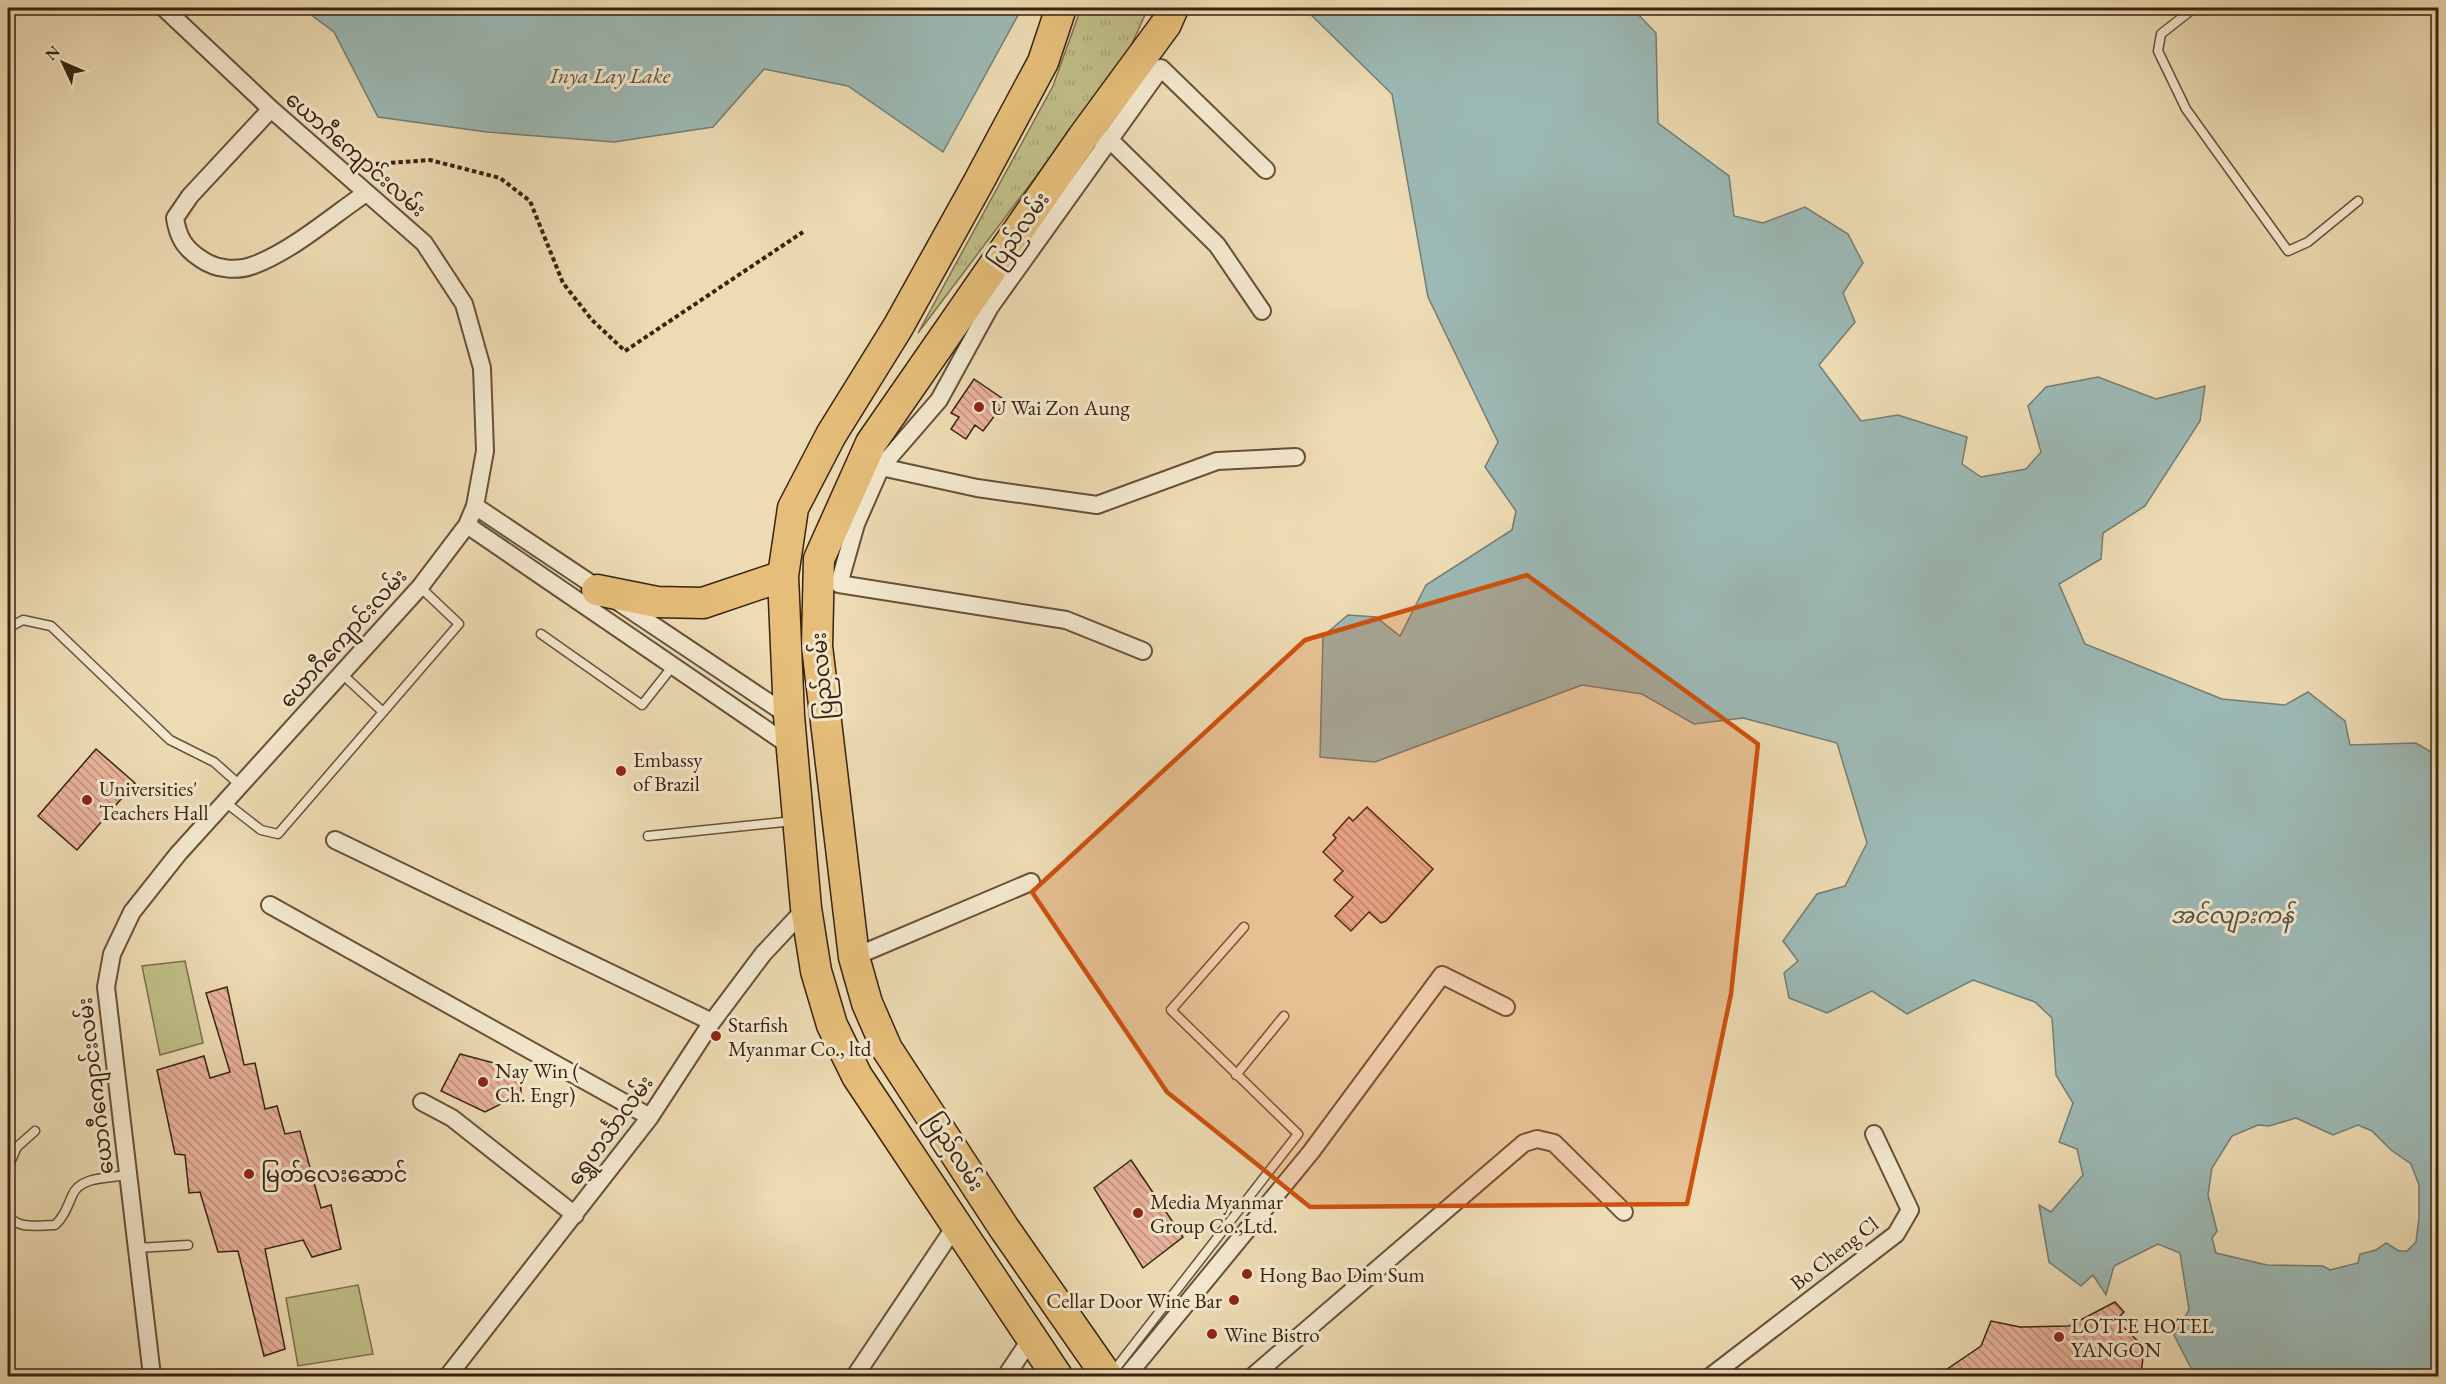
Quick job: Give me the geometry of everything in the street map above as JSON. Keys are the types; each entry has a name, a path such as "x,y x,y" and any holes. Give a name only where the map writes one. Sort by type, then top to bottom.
{"highway":[{"name":"ပြည်လမ်း","path":"1058,1377 857,1076 832,1024 816,971 807,908 789,716 783,576 793,508 831,435 898,327 1005,134 1043,62 1061,8"},
{"name":"ပြည်လမ်း","path":"1108,1377 1004,1228 887,1049 867,1003 854,957 817,646 819,560 871,443 1097,139 1166,24 1173,8"},
{"path":"597,590 657,602 703,603 783,576"},
{"path":"789,716 825,713"}],"street":[{"name":"ယောဂီကျောင်းလမ်း","path":"152,1377 106,987 112,954 132,912 178,854 242,786 420,586 467,525 475,506 485,451 482,368 464,304 424,243 271,109 164,8"},
{"path":"1143,651 1066,620 839,584 856,524 881,467 939,400 990,307 1097,139 1161,68 1266,170"},
{"path":"271,109 190,196 175,218 178,237 193,253 208,264 229,269 252,266 279,253 366,193"},
{"path":"1097,139 1217,244 1262,311"},
{"path":"881,467 977,488 1097,505 1217,462 1296,457"},
{"path":"475,506 597,590 789,716"},
{"path":"467,525 793,748"},
{"path":"335,840 712,1022"},
{"path":"854,957 1031,882"},
{"path":"270,905 650,1117"},
{"name":"ရွှေဟင်္သာလမ်း","path":"448,1377 650,1117 712,1022 763,954 807,908"},
{"path":"1127,1377 1311,1152 1442,975 1506,1007"},
{"path":"422,1102 453,1118 575,1215"},
{"name":"Bo Cheng Cl","path":"1711,1377 1896,1234 1910,1210 1874,1134"},
{"path":"1253,1377 1524,1143 1538,1138 1554,1143 1624,1212"},
{"path":"855,1377 956,1225"},
{"path":"1006,1377 1032,1337"}],"lane":[{"path":"2194,8 2162,34 2158,51 2186,109 2288,251 2308,242 2358,201"},
{"path":"225,802 261,830 278,834 459,624 420,586"},
{"path":"8,628 23,620 51,626 170,740 214,762 242,786"},
{"path":"541,634 642,705 672,667"},
{"path":"342,674 383,712"},
{"path":"648,836 799,821"},
{"path":"1108,1377 1298,1134 1171,1010 1244,927"},
{"path":"1236,1075 1284,1016"},
{"path":"8,1167 17,1147 35,1131"},
{"path":"9,1222 55,1225 62,1219 74,1189 83,1182 128,1175"},
{"path":"137,1248 188,1245"}],"path":[{"path":"336,167 429,160 500,178 530,201 563,283 592,320 625,351 803,231"}],"highlighted area":[{"path":"1527,575 1758,744 1731,994 1687,1204 1310,1207 1167,1092 1032,892 1305,640"}],"green space":[{"path":"1081,8 1148,8 1126,57 918,333 1053,86"},
{"path":"185,961 203,1043 160,1055 142,966"},
{"path":"358,1285 373,1354 298,1366 286,1298"}],"water":[{"name":"Inya Lay Lake","path":"302,8 1022,8 943,152 848,86 764,69 713,127 614,142 487,132 378,117 334,32"},
{"name":"အင်လျားကန်","path":"1304,8 1632,8 1656,33 1658,123 1729,176 1734,216 1763,223 1805,207 1848,234 1863,263 1843,293 1855,322 1819,365 1861,421 1898,415 1967,437 1962,464 1981,477 2026,469 2041,452 2028,406 2046,387 2098,377 2156,399 2205,386 2200,421 2145,506 2103,533 2101,559 2059,584 2085,644 2222,699 2285,705 2308,692 2345,721 2350,745 2416,743 2438,756 2438,1376 2195,1376 2174,1335 2189,1310 2180,1253 2158,1244 2114,1266 2106,1295 2093,1275 2081,1286 2049,1262 2039,1205 2051,1212 2083,1175 2077,1149 2059,1142 2073,1103 2056,1075 2052,1018 2035,1002 1973,980 1907,1014 1872,991 1827,1013 1789,998 1784,973 1798,961 1783,941 1817,894 1845,886 1867,843 1837,743 1743,718 1694,724 1642,694 1582,685 1375,762 1320,757 1323,636 1348,615 1376,617 1400,636 1426,585 1512,530 1516,511 1485,467 1498,442 1428,297 1392,94","holes":["2296,1118 2333,1135 2358,1125 2372,1131 2391,1150 2411,1164 2419,1185 2416,1242 2407,1251 2399,1251 2386,1243 2376,1250 2360,1254 2358,1263 2330,1270 2323,1266 2267,1265 2216,1253 2212,1238 2217,1231 2208,1195 2212,1168 2232,1136 2258,1125 2269,1126"]}],"building":[{"name":"U Wai Zon Aung","path":"974,379 1006,401 983,431 975,425 966,439 951,429 959,417 951,413"},
{"name":"Universities' Teachers Hall","path":"96,749 135,783 77,850 38,816"},
{"path":"1367,807 1433,869 1386,921 1381,923 1369,912 1351,931 1335,916 1353,897 1334,880 1343,871 1323,852 1336,838 1333,835 1349,817 1353,821"},
{"name":"မြတ်လေးဆောင်","path":"227,987 244,1065 255,1063 265,1109 277,1106 285,1134 300,1131 321,1208 331,1205 341,1249 312,1257 303,1240 265,1249 285,1349 264,1356 238,1251 218,1252 200,1192 189,1193 185,1155 175,1154 157,1070 204,1056 210,1078 230,1072 206,993"},
{"name":"Nay Win ( Ch. Engr)","path":"460,1054 520,1070 521,1094 485,1112 441,1091"},
{"name":"Media Myanmar Group Co.,Ltd.","path":"1131,1160 1183,1237 1143,1268 1094,1188"},
{"name":"LOTTE HOTEL YANGON","path":"2115,1302 2124,1312 2116,1320 2144,1347 2141,1376 1937,1376 1981,1346 1991,1321 2020,1327 2069,1326"}],"place":[{"name":"U Wai Zon Aung","path":"979,407"},
{"name":"Embassy of Brazil","path":"621,771"},
{"name":"Universities' Teachers Hall","path":"87,800"},
{"name":"Starfish Myanmar Co., ltd","path":"716,1036"},
{"name":"Nay Win ( Ch. Engr)","path":"483,1082"},
{"name":"မြတ်လေးဆောင်","path":"249,1174"},
{"name":"Media Myanmar Group Co.,Ltd.","path":"1138,1213"},
{"name":"Hong Bao Dim Sum","path":"1247,1274"},
{"name":"Cellar Door Wine Bar","path":"1234,1300"},
{"name":"Wine Bistro","path":"1212,1334"},
{"name":"LOTTE HOTEL YANGON","path":"2059,1337"}]}
